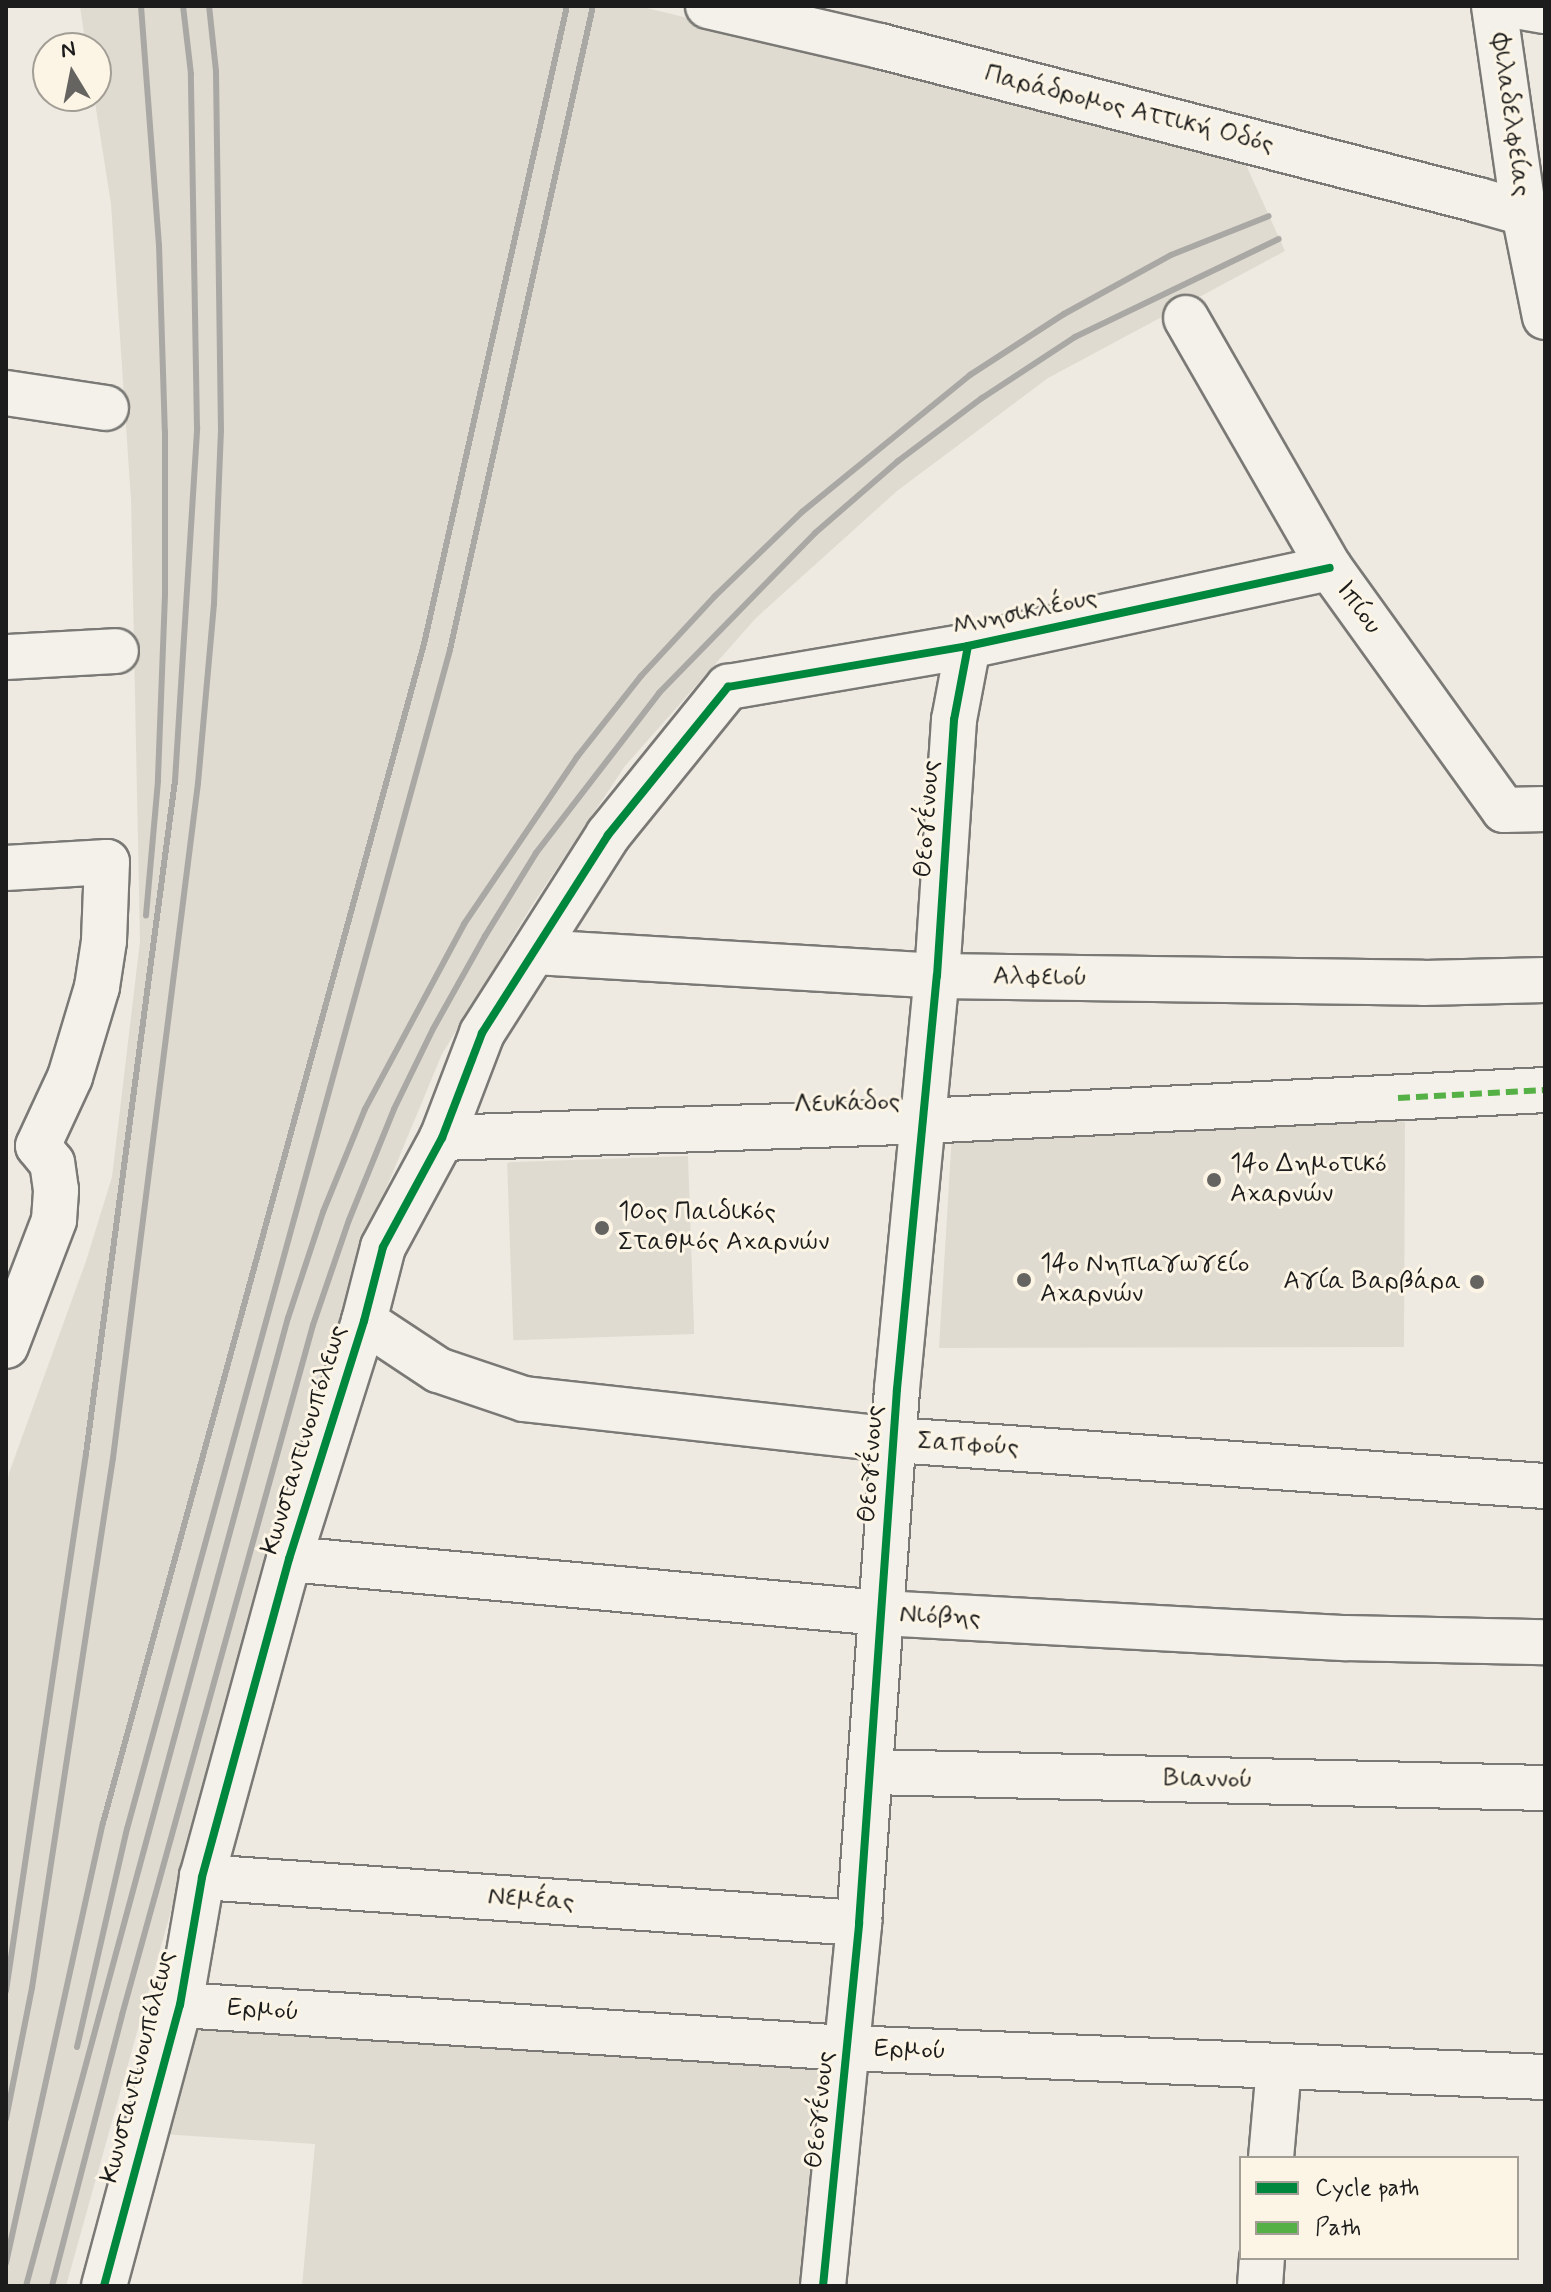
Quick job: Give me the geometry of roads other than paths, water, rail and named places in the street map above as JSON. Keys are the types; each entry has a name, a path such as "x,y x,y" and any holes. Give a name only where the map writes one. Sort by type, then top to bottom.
{"main road":[{"name":"Παράδρομος Αττική Οδός","path":"708,6 880,46 1534,221"},
{"name":"Φιλαδελφείας","path":"1494,6 1506,90 1534,221 1545,317"},
{"path":"1516,6 1545,11"},
{"name":"Ιπίου","path":"1186,318 1330,568 1504,810 1545,809"},
{"path":"6,393 106,408"},
{"name":"Μνησικλέους","path":"728,687 968,646 1330,568"},
{"name":"Θεογένους","path":"823,2286 859,1923 921,1121 937,976 954,720 968,646"},
{"path":"6,657 116,651"},
{"name":"Κωνσταντινουπόλεως","path":"104,2286 180,2005 202,1877 289,1559 364,1321 383,1247 442,1138 482,1033 608,835 728,687"},
{"path":"6,868 107,862 104,941 97,987 70,1077 22,1142 52,1163 56,1190 54,1220 9,1329"},
{"name":"Αλφειού","path":"536,952 937,976 1423,983 1545,980"},
{"name":"Λευκάδος","path":"442,1138 921,1121 1545,1090"},
{"name":"Σαπφούς","path":"364,1321 438,1370 524,1399 895,1440 1545,1486"},
{"name":"Νιόβης","path":"289,1559 881,1613 1346,1638 1545,1642"},
{"name":"Βιαννού","path":"871,1772 1545,1788"},
{"name":"Νεμέας","path":"202,1877 859,1923"},
{"name":"Ερμού","path":"180,2005 847,2048 1545,2077"},
{"path":"1271,2156 1279,2066"},
{"path":"1260,2286 1262,2260"}],"railway":[{"path":"141,6 159,245 165,431 165,595 158,781 146,915"},
{"path":"6,1991 86,1454 175,781 197,428 191,74 183,6"},
{"path":"6,2119 32,1988 113,1458 198,783 214,604 221,431 216,71 209,6"},
{"path":"6,2263 103,1823 424,644 567,6"},
{"path":"77,2047 127,1829 450,650 593,6"},
{"path":"26,2286 288,1318 323,1212 365,1109 464,924 577,757 641,676 715,596 802,512 970,375 1064,314 1171,255 1269,216"},
{"path":"52,2286 122,2015 313,1325 349,1220 394,1109 433,1029 485,936 536,853 659,693 815,533 898,461 982,398 1075,337 1279,239"}],"place":[{"name":"14ο Δημοτικό Αχαρνών","path":"1214,1180"},
{"name":"10ος Παιδικός Σταθμός Αχαρνών","path":"602,1228"},
{"name":"14ο Νηπιαγωγείο Αχαρνών","path":"1024,1280"},
{"name":"Αγία Βαρβάρα","path":"1477,1282"}]}
